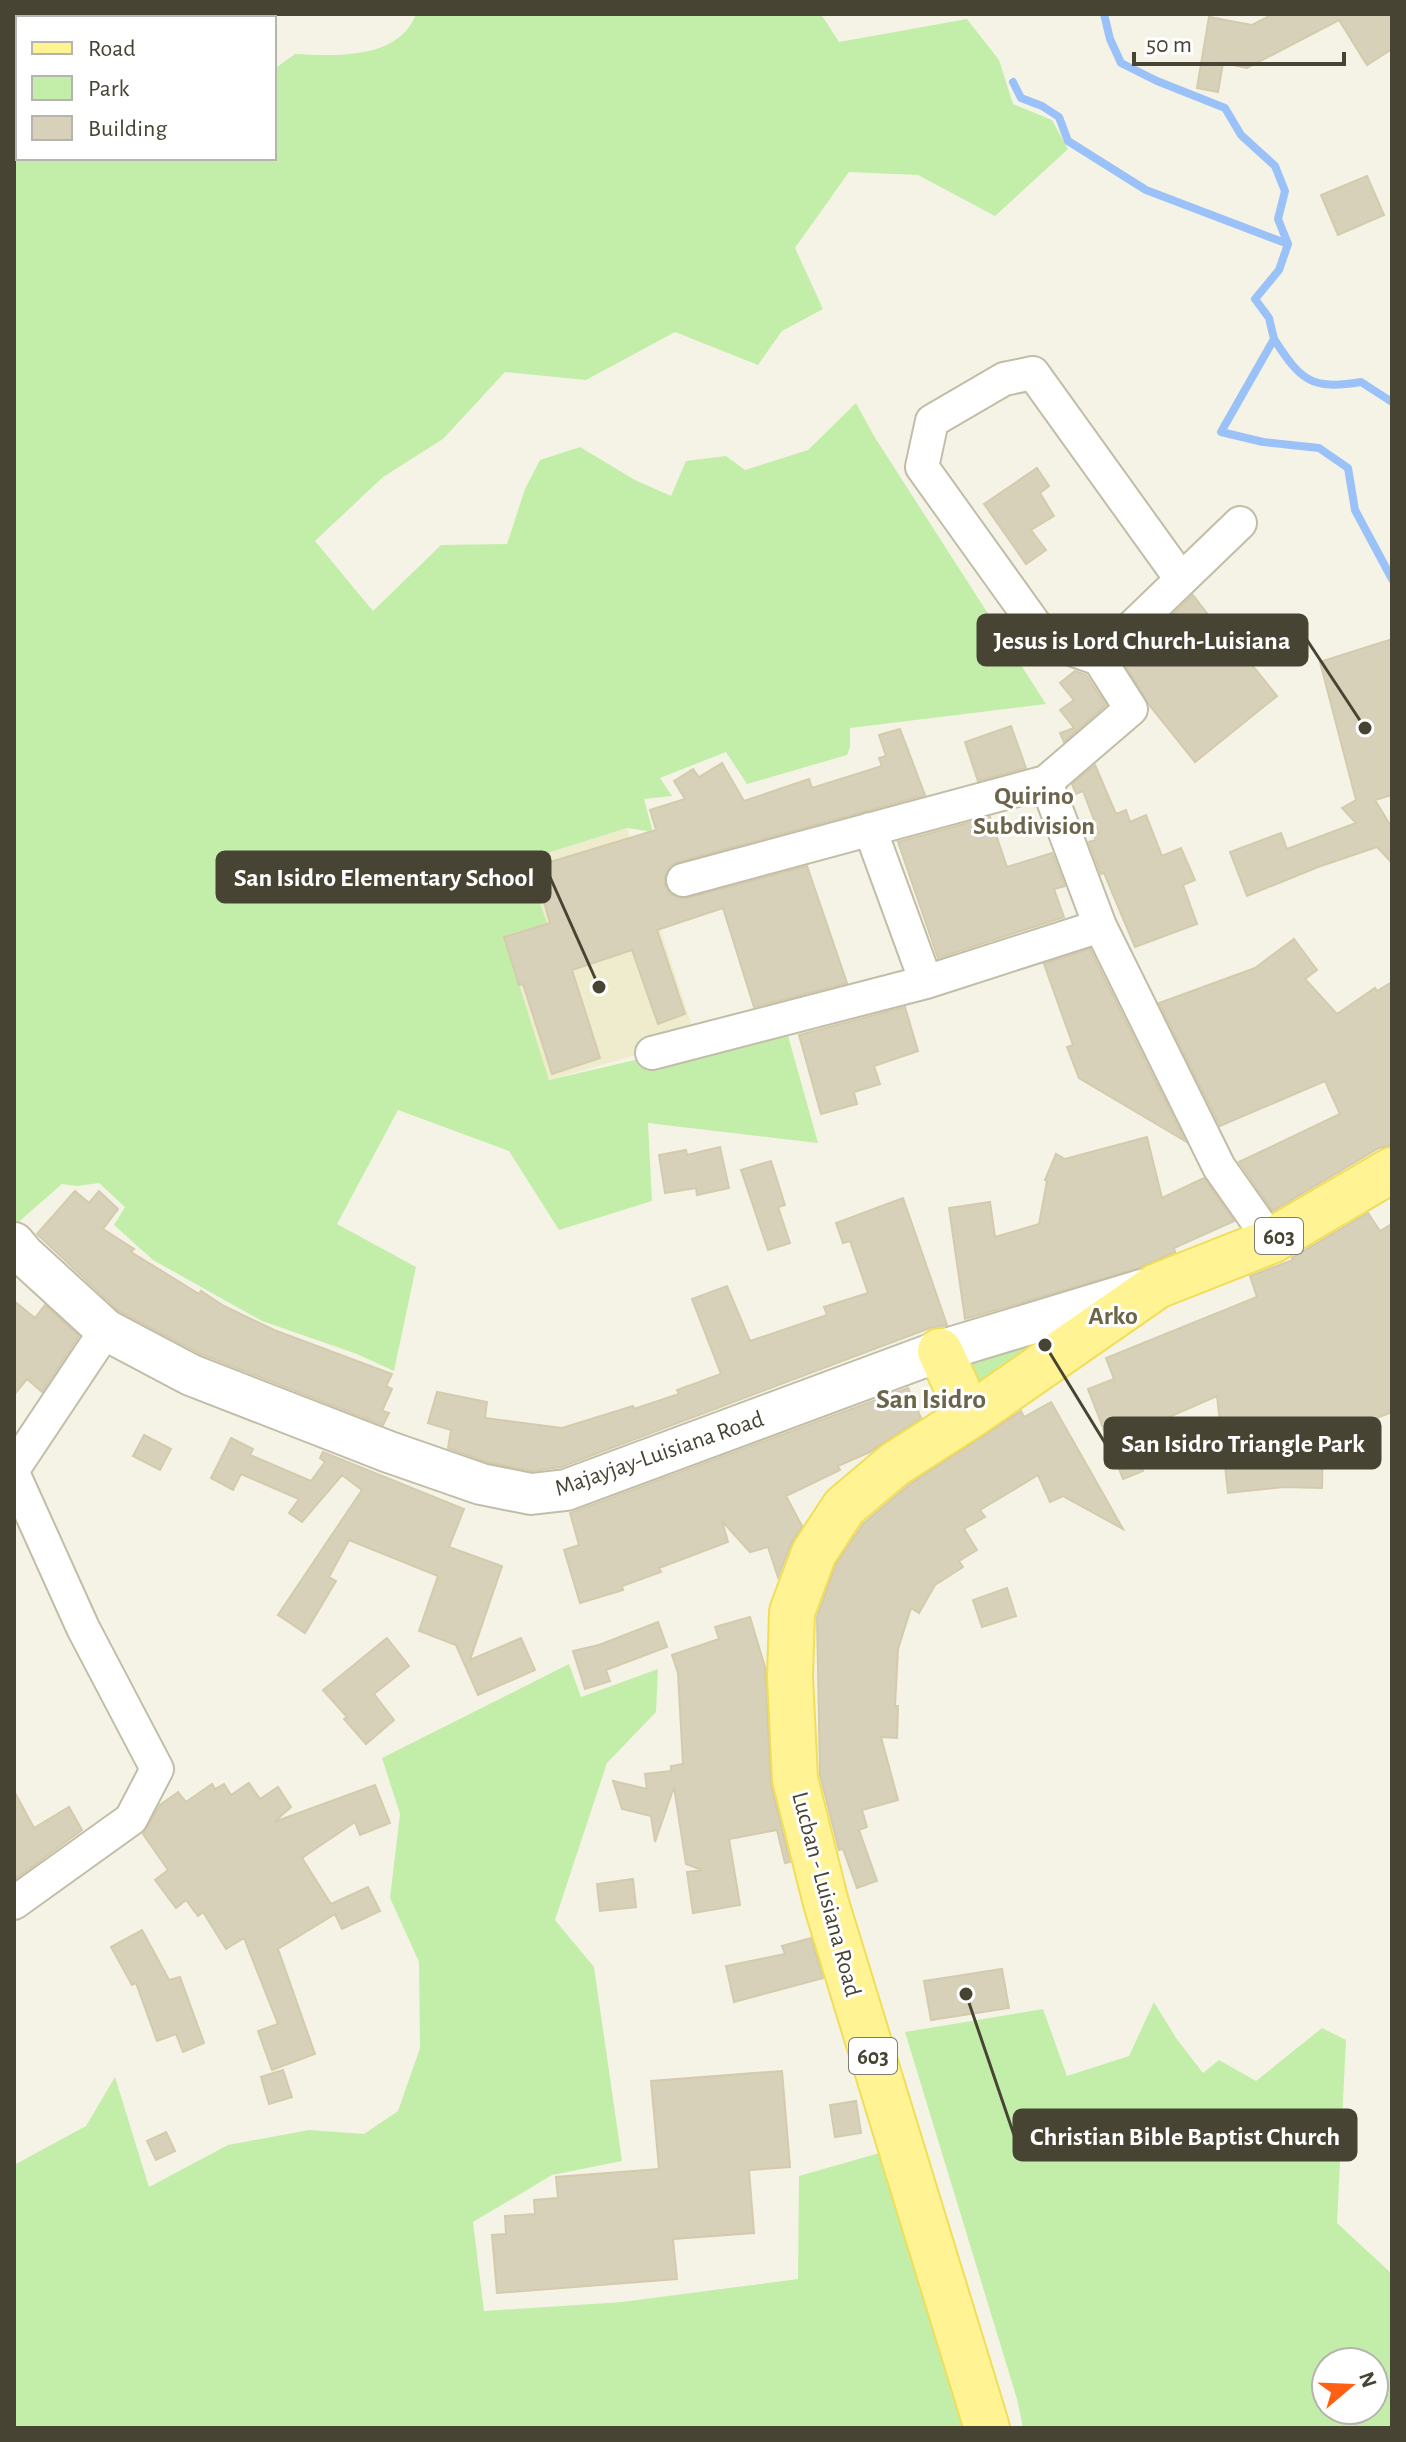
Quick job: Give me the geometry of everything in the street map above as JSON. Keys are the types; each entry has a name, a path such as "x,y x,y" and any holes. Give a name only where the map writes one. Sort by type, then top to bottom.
{"main road":[{"name":"603","path":"970,1416 1157,1286 1271,1241 1392,1170"},
{"path":"940,1351 970,1416"},
{"name":"Lucban - Luisiana Road","path":"970,1416 895,1464 844,1507 814,1553 792,1612 790,1677 795,1779 826,1903 987,2428"}],"street":[{"path":"683,880 1046,782 1131,709 1099,659 1046,640 922,467 932,421 1004,379 1033,373 1181,579"},
{"path":"1099,659 1240,523"},
{"path":"1046,782 1100,926 1219,1167 1271,1241"},
{"path":"870,829 926,982"},
{"path":"652,1053 926,982 1100,926"},
{"name":"Majayjay-Luisiana Road","path":"14,1243 106,1330 191,1375 389,1452 481,1484 531,1494 566,1490 940,1351 1157,1286"},
{"path":"14,1468 106,1330"},
{"path":"14,1475 83,1628 157,1769 131,1819 14,1903"}],"shaded area":[{"path":"627,828 696,1038 549,1080 504,936 546,923 525,860"}],"green space":[{"path":"14,14 197,14 16,16 14,49"},
{"path":"416,14 821,14 839,42 967,19 999,60 1013,104 1052,120 1068,149 995,216 918,175 849,172 795,248 823,309 782,331 758,365 675,332 586,380 505,372 443,439 383,477 315,541 373,611 441,545 507,544 525,489 540,460 580,447 635,480 671,496 686,461 726,456 745,470 808,450 856,403 1046,704 850,728 847,755 747,784 726,752 660,778 672,796 644,799 653,832 627,828 525,860 547,923 504,936 549,1080 785,1025 818,1143 648,1123 652,1201 559,1230 509,1151 398,1110 337,1224 416,1267 394,1371 357,1354 262,1321 153,1260 114,1225 125,1207 99,1183 77,1186 62,1184 14,1226 14,149 16,160 276,160 276,68 295,54 364,52 396,40 408,29"},
{"path":"1096,1319 983,1394 968,1365"},
{"path":"569,1664 581,1697 658,1669 656,1712 607,1763 555,1920 594,1967 622,2161 552,2175 473,2222 484,2311 622,2302 798,2279 799,2176 904,2146 989,2428 14,2428 14,2165 86,2126 115,2077 149,2187 228,2145 309,2130 364,2134 398,2111 420,2048 419,1962 390,1898 400,1814 382,1758"},
{"path":"1154,2002 1203,2073 1219,2060 1256,2081 1322,2028 1346,2040 1337,2223 1392,2274 1392,2428 1023,2428 1017,2399 905,2032 1043,2009 1067,2076 1129,2056"}],"building":[{"path":"1273,14 1392,14 1392,49 1367,65 1339,20 1247,68 1223,63 1218,92 1197,88 1209,17 1252,25"},
{"path":"1367,176 1384,215 1338,235 1321,195"},
{"path":"1037,468 1049,486 1040,493 1054,516 1031,530 1046,550 1026,564 984,504"},
{"path":"1193,595 1277,696 1195,762 1150,706 1123,662"},
{"path":"1392,639 1392,795 1375,800 1392,828 1392,863 1377,847 1247,896 1230,852 1281,833 1287,849 1356,823 1342,808 1356,800 1320,662"},
{"path":"1075,671 1086,675 1106,705 1064,742 1060,733 1074,728 1060,710 1074,700 1060,683"},
{"path":"1011,726 1026,768 978,781 965,742"},
{"path":"900,729 925,795 678,862 669,867 665,876 665,886 670,894 687,898 807,866 847,983 754,1007 723,908 657,930 685,1014 658,1024 632,950 572,970 600,1058 552,1074 504,937 550,923 534,867 656,830 650,810 685,799 674,781 693,769 699,777 722,763 744,801 809,779 812,788 882,766 879,758 886,756 879,735"},
{"path":"1095,765 1116,814 1126,810 1130,822 1146,815 1162,856 1181,848 1195,880 1183,885 1197,924 1135,947 1089,842 1096,840 1094,835 1099,833 1083,791 1076,794 1072,784"},
{"path":"990,817 1007,867 1052,853 1065,886 1054,889 1064,917 938,958 898,842"},
{"path":"1294,939 1317,970 1305,979 1337,1014 1375,988 1377,991 1392,982 1392,1145 1379,1148 1273,1211 1239,1162 1340,1114 1325,1081 1220,1126 1159,1003 1255,968"},
{"path":"1090,949 1185,1141 1079,1078 1067,1047 1073,1045 1044,964"},
{"path":"905,1007 918,1051 874,1066 880,1084 854,1092 857,1104 821,1114 799,1035"},
{"path":"1147,1137 1162,1198 1204,1178 1234,1221 1174,1248 1175,1252 1139,1268 965,1319 949,1208 990,1202 995,1237 1039,1224 1045,1180 1056,1154 1065,1159"},
{"path":"720,1147 729,1188 697,1195 696,1188 665,1193 659,1155 686,1150 687,1155"},
{"path":"771,1161 785,1205 778,1207 790,1243 768,1250 741,1170"},
{"path":"75,1191 89,1203 99,1191 118,1209 103,1229 134,1249 131,1252 199,1294 201,1291 274,1330 392,1374 386,1386 392,1389 382,1411 389,1413 383,1425 201,1354 119,1311 37,1234"},
{"path":"903,1198 947,1325 930,1328 561,1467 532,1471 487,1462 448,1448 451,1430 428,1423 437,1392 487,1402 485,1418 562,1428 679,1394 677,1390 721,1374 692,1299 727,1286 750,1341 827,1315 824,1307 868,1293 850,1241 843,1243 836,1223"},
{"path":"1368,1213 1380,1231 1392,1224 1392,1412 1323,1439 1322,1488 1284,1487 1228,1493 1217,1396 1169,1417 1170,1422 1153,1429 1154,1432 1132,1440 1143,1471 1123,1479 1088,1389 1114,1379 1106,1358 1257,1297 1250,1276 1293,1260"},
{"path":"14,1301 35,1318 45,1305 79,1336 42,1392 27,1379 14,1395"},
{"path":"908,1388 921,1418 870,1452 838,1466 840,1470 786,1496 802,1526 778,1577 768,1547 750,1552 722,1521 728,1542 659,1568 661,1572 622,1586 623,1590 580,1603 564,1550 579,1545 570,1513"},
{"path":"1051,1402 1123,1529 1063,1496 1050,1502 1038,1475 980,1510 985,1517 964,1529 977,1550 959,1561 963,1567 935,1585 919,1613 911,1608 898,1649 897,1738 881,1737 898,1800 862,1810 867,1827 859,1830 877,1881 857,1888 843,1849 839,1850 820,1775 817,1617 836,1564 863,1524 910,1484 1021,1411 1024,1417"},
{"path":"144,1435 171,1449 160,1470 133,1456"},
{"path":"231,1438 253,1449 250,1455 311,1481 325,1462 320,1458 323,1452 464,1509 449,1547 502,1566 470,1660 521,1638 535,1670 478,1695 456,1645 419,1631 438,1576 349,1540 329,1577 336,1581 305,1633 278,1615 362,1490 342,1475 302,1522 289,1513 299,1499 241,1474 233,1490 211,1478"},
{"path":"1007,1588 1016,1616 982,1627 973,1600"},
{"path":"750,1617 765,1667 771,1785 790,1862 785,1863 777,1830 729,1839 740,1905 693,1913 687,1872 702,1870 686,1864 674,1787 655,1842 651,1816 622,1809 613,1781 647,1789 645,1774 671,1771 671,1766 683,1764 678,1673 672,1655 719,1639 715,1627"},
{"path":"658,1622 667,1647 606,1670 610,1681 585,1689 573,1651 599,1645"},
{"path":"387,1638 409,1666 374,1694 394,1720 366,1744 323,1690"},
{"path":"249,1783 260,1799 278,1787 291,1807 274,1822 375,1785 390,1823 360,1835 355,1822 302,1858 331,1904 368,1887 380,1911 342,1929 335,1914 278,1949 315,2054 272,2070 258,2031 278,2024 244,1938 226,1949 203,1912 198,1916 186,1900 176,1908 155,1880 168,1870 143,1834 160,1805 178,1792 186,1802 212,1784 215,1789 224,1784 231,1795"},
{"path":"14,1791 34,1828 69,1807 82,1830 14,1880"},
{"path":"633,1879 636,1907 600,1911 597,1884"},
{"path":"142,1930 169,1980 180,1977 204,2043 183,2052 176,2034 157,2041 136,1983 132,1985 111,1947"},
{"path":"811,1938 823,1978 734,2002 726,1966 785,1954 782,1946"},
{"path":"1002,1969 1009,2008 931,2020 924,1981"},
{"path":"283,2070 292,2097 269,2104 261,2077"},
{"path":"782,2071 790,2167 749,2170 754,2233 673,2239 677,2279 497,2293 492,2235 506,2234 505,2216 535,2214 534,2200 558,2198 556,2177 659,2169 651,2081"},
{"path":"856,2101 861,2133 835,2137 830,2105"},
{"path":"166,2132 175,2151 156,2160 147,2141"}],"waterway":[{"path":"1104,14 1110,39 1121,63 1225,108 1241,135 1275,166 1285,191 1278,219 1288,244"},
{"path":"1013,82 1021,98 1059,117 1068,141 1146,190 1288,244 1279,270 1255,299 1269,318 1274,339 1221,432 1263,442 1319,448 1348,468 1355,510 1392,579"},
{"path":"1274,339 1292,365 1309,379 1330,385 1361,382 1392,402"}],"place":[{"name":"Jesus is Lord Church-Luisiana","path":"1365,728"},
{"name":"San Isidro Elementary School","path":"599,987"},
{"name":"San Isidro Triangle Park","path":"1045,1345"},
{"name":"Christian Bible Baptist Church","path":"966,1994"}],"district":[{"name":"Quirino Subdivision","path":"1034,810"},
{"name":"Arko","path":"1113,1315"},
{"name":"San Isidro","path":"931,1398"}]}
